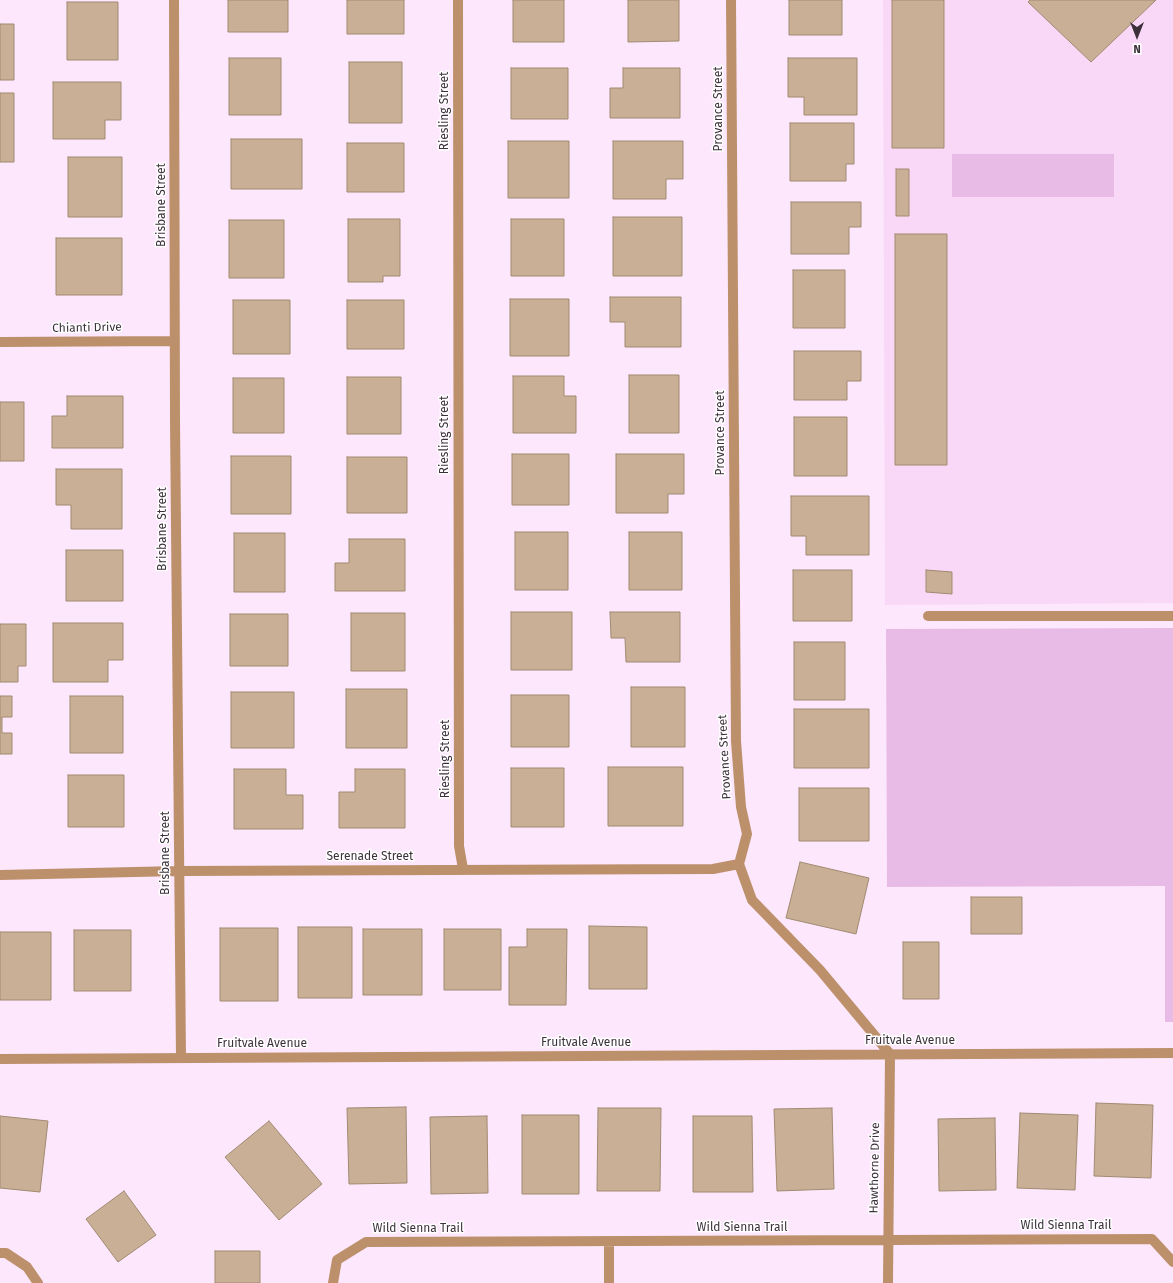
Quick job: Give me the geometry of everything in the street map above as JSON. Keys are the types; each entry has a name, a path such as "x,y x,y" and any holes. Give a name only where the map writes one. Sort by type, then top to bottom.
{"street":[{"name":"Brisbane Street","path":"174,0 175,341 181,1058"},
{"name":"Riesling Street","path":"458,0 459,846 463,869"},
{"name":"Provance Street","path":"731,0 736,741 741,807 747,834 739,864"},
{"name":"Chianti Drive","path":"0,342 175,341"},
{"path":"928,616 1173,616"},
{"name":"Serenade Street","path":"0,875 179,871 713,869 739,864"},
{"path":"739,864 752,900 820,970 890,1054"},
{"name":"Fruitvale Avenue","path":"0,1059 1173,1053"},
{"name":"Hawthorne Drive","path":"888,1283 890,1054"},
{"name":"Wild Sienna Trail","path":"333,1283 337,1260 366,1242 1152,1239 1173,1262"},
{"path":"609,1241 609,1283"},
{"path":"0,1253 6,1253 27,1267 38,1283"}],"shaded area":[{"path":"883,0 1173,0 1173,603 885,605"},
{"path":"952,154 1114,154 1114,197 952,197"},
{"path":"1173,628 1173,1022 1165,1022 1165,886 887,887 886,629"}],"building":[{"path":"228,0 288,0 288,32 228,32"},
{"path":"347,0 404,0 404,34 347,34"},
{"path":"513,0 564,0 564,42 513,42"},
{"path":"628,0 679,0 679,41 628,42"},
{"path":"789,0 842,0 842,35 789,35"},
{"path":"892,0 944,0 944,148 892,148"},
{"path":"1030,0 1156,0 1091,62 1028,2"},
{"path":"67,2 118,2 118,60 67,60"},
{"path":"0,24 14,24 14,80 0,80"},
{"path":"229,58 281,58 281,115 229,115"},
{"path":"788,58 857,58 857,115 804,115 804,97 788,97"},
{"path":"349,62 402,62 402,123 349,123"},
{"path":"511,68 568,68 568,119 511,119"},
{"path":"623,68 680,68 680,118 610,118 610,88 623,88"},
{"path":"53,82 121,82 121,120 105,120 105,139 53,139"},
{"path":"0,93 14,93 14,162 0,162"},
{"path":"790,123 854,123 854,164 846,164 846,181 790,181"},
{"path":"231,139 302,139 302,189 231,189"},
{"path":"508,141 569,141 569,198 508,198"},
{"path":"613,141 683,141 683,179 666,179 666,199 613,199"},
{"path":"347,143 404,143 404,192 347,192"},
{"path":"68,157 122,157 122,217 68,217"},
{"path":"896,169 909,169 909,216 896,216"},
{"path":"791,202 861,202 861,227 849,227 849,254 791,254"},
{"path":"613,217 682,217 682,276 613,276"},
{"path":"348,219 400,219 400,276 383,276 383,282 348,282"},
{"path":"511,219 564,219 564,276 511,276"},
{"path":"229,220 284,220 284,278 229,278"},
{"path":"895,234 947,234 947,465 895,465"},
{"path":"56,238 122,238 122,295 56,295"},
{"path":"793,270 845,270 845,328 793,328"},
{"path":"610,297 681,297 681,347 625,347 625,322 610,322"},
{"path":"510,299 569,299 569,356 510,356"},
{"path":"233,300 290,300 290,354 233,354"},
{"path":"347,300 404,300 404,349 347,349"},
{"path":"794,351 861,351 861,381 847,381 847,400 794,400"},
{"path":"629,375 679,375 679,433 629,433"},
{"path":"513,376 564,376 564,396 576,396 576,433 513,433"},
{"path":"347,377 401,377 401,434 347,434"},
{"path":"233,378 284,378 284,433 233,433"},
{"path":"67,396 123,396 123,448 52,448 52,416 67,416"},
{"path":"0,402 24,402 24,461 0,461"},
{"path":"794,417 847,417 847,476 794,476"},
{"path":"512,454 569,454 569,505 512,505"},
{"path":"616,454 684,454 684,494 668,494 668,513 616,513"},
{"path":"231,456 291,456 291,514 231,514"},
{"path":"347,457 407,457 407,513 347,513"},
{"path":"56,469 122,469 122,529 71,529 71,505 56,505"},
{"path":"791,496 869,496 869,555 806,555 806,536 791,536"},
{"path":"515,532 568,532 568,590 515,590"},
{"path":"629,532 682,532 682,590 629,590"},
{"path":"234,533 285,533 285,592 234,592"},
{"path":"349,539 405,539 405,591 335,591 335,563 349,563"},
{"path":"66,550 123,550 123,601 66,601"},
{"path":"793,570 852,570 852,621 793,621"},
{"path":"926,570 952,572 952,594 926,592"},
{"path":"511,612 572,612 572,670 511,670"},
{"path":"610,612 680,612 680,662 626,662 625,638 611,638"},
{"path":"351,613 405,613 405,671 351,671"},
{"path":"230,614 288,614 288,666 230,666"},
{"path":"53,623 123,623 123,660 108,660 108,682 53,682"},
{"path":"0,624 26,624 26,666 18,666 18,682 0,682"},
{"path":"794,642 845,642 845,700 794,700"},
{"path":"631,687 685,687 685,747 631,747"},
{"path":"346,689 407,689 407,748 346,748"},
{"path":"231,692 294,692 294,748 231,748"},
{"path":"511,695 569,695 569,747 511,747"},
{"path":"0,696 12,696 12,717 2,717 2,733 12,733 12,754 0,754"},
{"path":"70,696 123,696 123,753 70,753"},
{"path":"794,709 869,709 869,768 794,768"},
{"path":"608,767 683,767 683,826 608,826"},
{"path":"511,768 564,768 564,827 511,827"},
{"path":"234,769 286,769 286,795 303,795 303,829 234,829"},
{"path":"355,769 405,769 405,828 339,828 339,792 355,792"},
{"path":"68,775 124,775 124,827 68,827"},
{"path":"799,788 869,788 869,841 799,841"},
{"path":"800,862 869,878 856,934 786,918"},
{"path":"971,897 1022,897 1022,934 971,934"},
{"path":"589,926 647,927 647,989 589,989"},
{"path":"298,927 352,927 352,998 298,998"},
{"path":"220,928 278,928 278,1001 220,1001"},
{"path":"363,929 422,929 422,995 363,995"},
{"path":"444,929 501,929 501,990 444,990"},
{"path":"527,929 567,929 566,1005 509,1005 509,947 527,947"},
{"path":"74,930 131,930 131,991 74,991"},
{"path":"0,932 51,932 51,1000 0,1000"},
{"path":"903,942 939,942 939,999 903,999"},
{"path":"1096,1103 1153,1105 1151,1178 1094,1176"},
{"path":"406,1107 407,1183 349,1184 347,1108"},
{"path":"598,1108 661,1108 660,1191 597,1191"},
{"path":"832,1108 834,1189 777,1191 774,1109"},
{"path":"1020,1113 1078,1115 1075,1190 1017,1188"},
{"path":"522,1115 579,1115 579,1194 522,1194"},
{"path":"0,1116 48,1121 40,1192 0,1188"},
{"path":"487,1116 488,1193 431,1194 430,1117"},
{"path":"693,1116 752,1116 753,1192 693,1192"},
{"path":"995,1118 996,1190 939,1191 938,1119"},
{"path":"269,1121 322,1184 279,1220 225,1157"},
{"path":"124,1191 156,1235 118,1262 86,1219"},
{"path":"215,1251 260,1251 260,1283 215,1283"}]}
